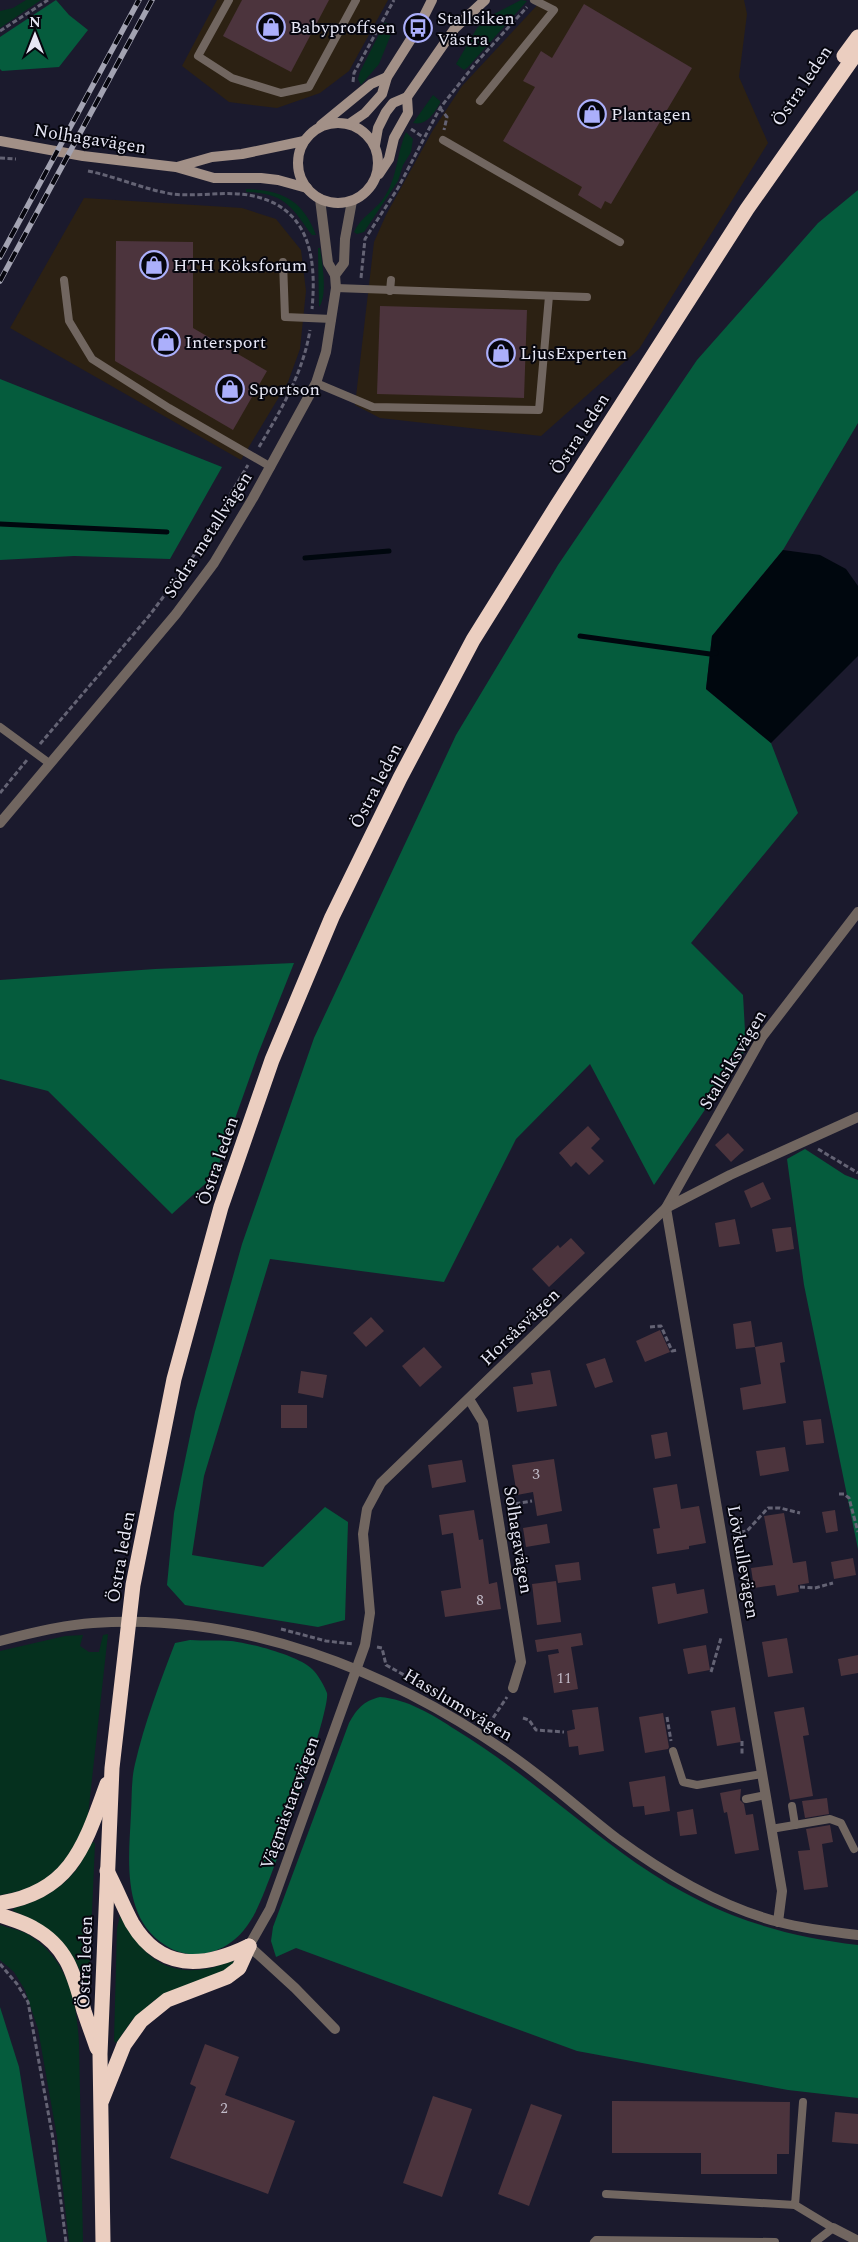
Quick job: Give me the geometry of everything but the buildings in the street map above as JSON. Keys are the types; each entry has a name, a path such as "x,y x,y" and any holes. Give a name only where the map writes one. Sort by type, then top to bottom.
{"highway":[{"name":"Östra leden","path":"747,209 775,159 858,37"},
{"name":"Östra leden","path":"103,2242 100,2054 106,1869 112,1768 133,1585 174,1379 221,1207 272,1060 332,917 400,778 473,640 747,209 858,51"},
{"path":"0,1903 17,1901 38,1893 56,1881 76,1858 94,1818 112,1768"},
{"path":"106,1869 132,1922 150,1945 160,1953 176,1960 193,1963 212,1961 249,1946"},
{"path":"0,1915 31,1926 48,1938 64,1955 78,1985 84,2011 100,2054"},
{"path":"100,2106 124,2045 141,2021 167,2000 227,1977 239,1968 249,1946"}],"street":[{"path":"349,124 365,113 382,94 386,77 418,28 432,0"},
{"path":"375,145 378,128 386,112 393,103 407,97 455,28 485,0"},
{"path":"386,77 371,84 304,141 299,152 298,165 300,177 307,188 320,199 330,203 352,201 370,188 388,159 394,138 408,113 407,97"},
{"path":"316,129 327,124 349,124 368,136 375,145 378,156 376,178"},
{"name":"Nolhagavägen","path":"0,141 83,156 176,167 214,178 261,178 278,180 307,188"},
{"name":"Nolhagavägen","path":"176,167 212,157 242,154 304,141"},
{"name":"Södra metallvägen","path":"320,199 328,263 336,275"},
{"name":"Södra metallvägen","path":"0,823 176,614 214,563 271,467 316,382 326,352 336,288 336,275 344,263 345,239 352,201"},
{"name":"Stallsiksvägen","path":"666,1208 762,1037 858,912"},
{"name":"Horsåsvägen","path":"356,1668 364,1645 370,1613 363,1534 367,1509 381,1483 666,1208 730,1175 858,1117"},
{"name":"Lövkullevägen","path":"666,1208 782,1891 778,1922"},
{"name":"Solhagavägen","path":"469,1399 483,1422 522,1662 513,1688"},
{"name":"Hasslumsvägen","path":"0,1641 47,1630 92,1623 174,1624 230,1631 273,1640 356,1668 397,1687 509,1754 652,1863 689,1885 733,1907 778,1922 808,1929 858,1935"},
{"name":"Vägmästarevägen","path":"249,1946 270,1909 356,1668"},
{"path":"249,1946 295,1988 335,2029"},
{"path":"833,2228 858,2241"}],"lane":[{"path":"229,0 198,56 232,78 281,93 309,87 356,0"},
{"path":"480,101 554,10 533,0"},
{"path":"443,140 620,242"},
{"path":"283,262 285,317 332,318"},
{"path":"64,280 69,321 92,359 169,408 271,467"},
{"path":"390,290 392,280"},
{"path":"336,288 587,297"},
{"path":"316,382 373,407 539,410 549,296"},
{"path":"0,726 49,763"},
{"path":"673,1750 683,1782 696,1785 762,1774"},
{"path":"746,1799 766,1795"},
{"path":"792,1806 795,1825"},
{"path":"771,1829 830,1819 841,1823 854,1849"},
{"path":"795,2206 803,2102"},
{"path":"606,2194 795,2206 833,2228 815,2242"},
{"path":"594,2242 596,2240 766,2240 775,2242"}],"path":[{"path":"0,31 48,0"},
{"path":"354,86 354,73 394,0"},
{"path":"360,289 365,239 398,188 423,137 440,108 475,64 533,0"},
{"path":"440,108 447,117 443,140"},
{"path":"410,128 423,137"},
{"path":"0,158 23,160"},
{"path":"0,793 149,616 191,560 286,400 298,374 307,345 312,318 313,265 308,241 291,214 272,201 247,195 173,194 148,189 114,177 82,170"},
{"path":"808,1140 826,1155 858,1173"},
{"path":"650,1327 661,1326 672,1351 691,1348"},
{"path":"839,1494 844,1494 849,1498 858,1532"},
{"path":"496,1507 532,1502"},
{"path":"722,1535 747,1531 768,1508 780,1508 800,1513"},
{"path":"800,1586 815,1588 833,1583"},
{"path":"711,1672 721,1638"},
{"path":"378,1647 382,1648 386,1665 413,1680"},
{"path":"489,1724 513,1688"},
{"path":"667,1717 673,1750"},
{"path":"523,1718 529,1720 536,1730 564,1732"},
{"path":"481,1719 496,1730"},
{"path":"0,1964 17,1984 28,2002 53,2139 66,2242"}],"shaded area":[{"path":"217,0 388,0 349,71 320,93 277,108 229,102 182,66"},
{"path":"542,0 744,0 747,14 739,77 768,143 639,349 541,436 380,418 355,405 374,242 386,215 433,130 462,86"},
{"path":"84,198 242,208 276,219 301,250 306,291 300,349 288,382 241,460 10,328"},
{"path":"783,550 820,555 846,569 858,586 858,656 771,743 706,689 712,636"}],"green space":[{"path":"26,0 41,0 0,28 0,11 13,8"},
{"path":"56,0 69,15 88,30 59,67 2,71 0,69 0,37"},
{"path":"521,0 527,1 468,67 464,70 456,64 477,28 490,16"},
{"path":"385,22 394,27 379,64 361,85 358,79 360,72"},
{"path":"433,95 440,103 430,118 422,123 413,123"},
{"path":"406,132 413,139 411,152 403,165 398,181 364,232 357,234 354,232 357,226 382,201 389,189"},
{"path":"246,189 270,192 290,199 305,213 316,235 312,235 286,203 270,195 246,192"},
{"path":"858,190 858,423 783,550 712,636 706,689 771,743 798,813 691,943 743,995 746,1049 654,1185 590,1064 516,1139 444,1282 270,1259 204,1476 192,1555 263,1567 325,1507 348,1522 345,1620 318,1627 185,1605 167,1585 174,1513 195,1412 242,1244 314,1038 456,735 558,565 697,360 818,223"},
{"path":"318,248 320,248 324,287 322,302 319,307"},
{"path":"0,379 222,467 170,559 74,556 0,560"},
{"path":"294,963 258,1054 215,1175 172,1214 48,1091 0,1079 0,980 155,969"},
{"path":"805,1149 845,1175 858,1180 858,1549 804,1285 787,1159"},
{"path":"108,1634 88,1815 74,1846 56,1869 32,1886 0,1895 0,1651 65,1636 83,1635 80,1646 89,1652 99,1652 103,1635"},
{"path":"190,1640 239,1642 262,1647 297,1659 312,1669 321,1680 327,1693 326,1706 309,1764 285,1837 256,1911 244,1930 232,1942 204,1954 188,1954 172,1949 151,1933 141,1919 134,1903 129,1867 132,1783 143,1734 175,1643"},
{"path":"380,1697 410,1704 429,1713 480,1745 613,1847 662,1880 689,1895 715,1908 769,1928 827,1941 858,1945 858,2098 788,2090 577,2051 296,1948 276,1957 271,1941 273,1927 349,1723 361,1706"},
{"path":"93,1842 95,1843 89,1982 85,1982 73,1957 58,1938 38,1923 13,1911 14,1908 42,1898 58,1888 73,1874"},
{"path":"120,1916 144,1950 164,1965 176,1969 189,1970 209,1968 235,1961 229,1969 156,1999 133,2019 116,2043 114,2041 117,1928"},
{"path":"0,1925 26,1933 42,1945 61,1969 73,1997 79,2044 83,2242 69,2242 57,2137 38,2029 25,1990 14,1972 0,1960"},
{"path":"0,2007 19,2067 47,2242 0,2242"}],"waterway":[{"path":"0,524 167,532"},
{"path":"305,558 389,551"},
{"path":"580,636 710,654 716,653"}],"railway":[{"path":"0,257 139,0"},
{"path":"0,281 152,0"}],"place":[{"name":"Babyproffsen","path":"271,27"},
{"name":"Stallsiken Västra","path":"418,28"},
{"name":"Plantagen","path":"592,114"},
{"name":"HTH Köksforum","path":"154,265"},
{"name":"Intersport","path":"166,342"},
{"name":"LjusExperten","path":"501,353"},
{"name":"Sportson","path":"230,389"}]}
